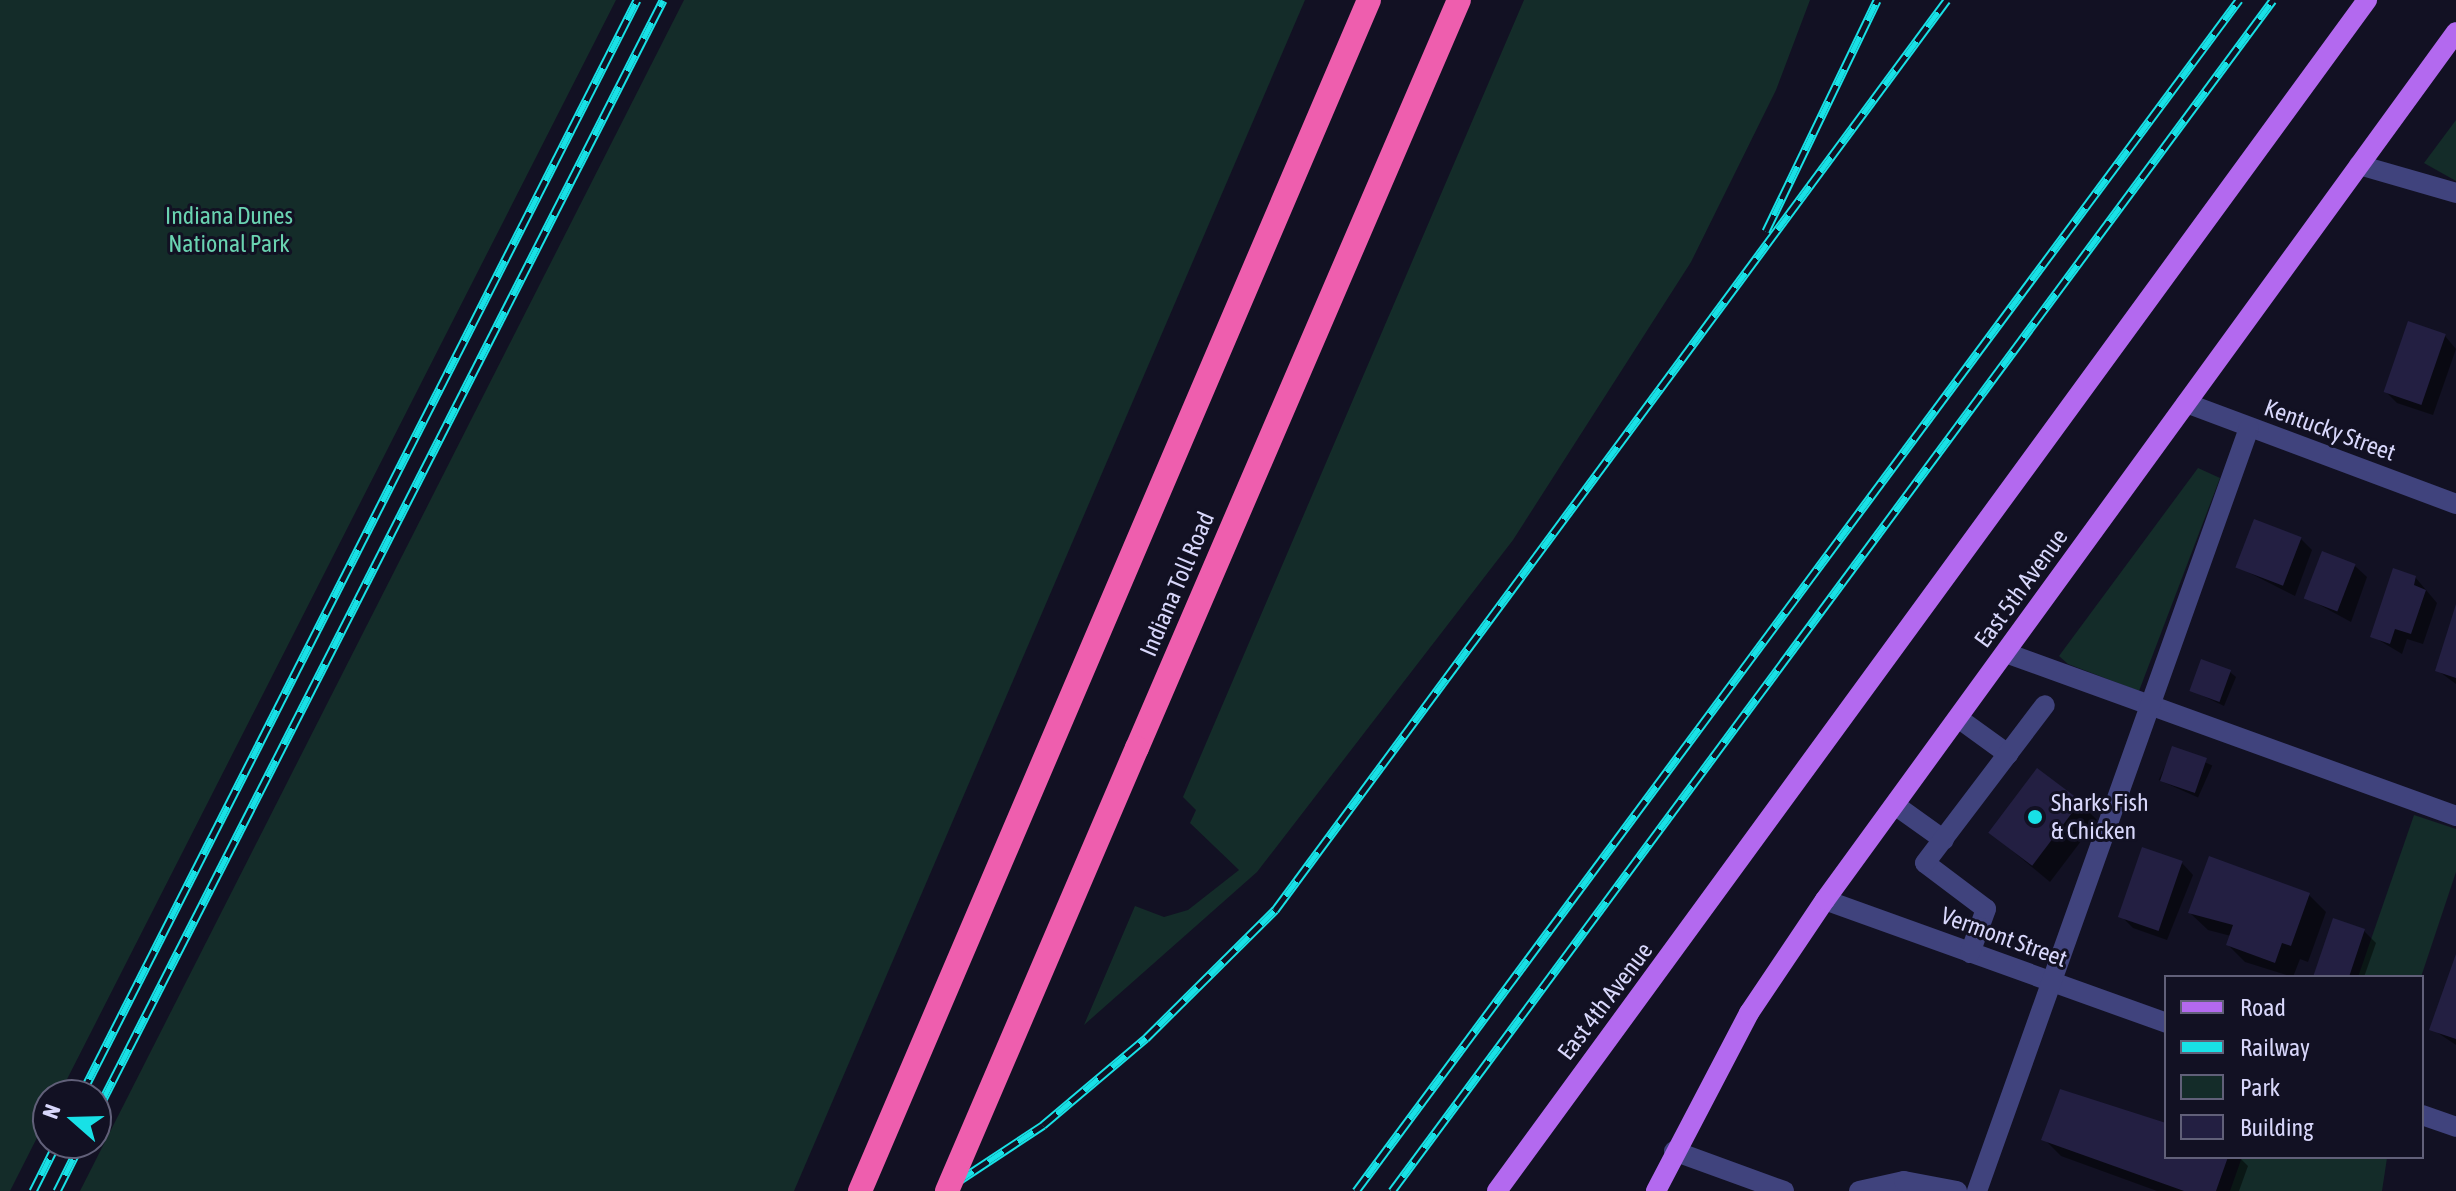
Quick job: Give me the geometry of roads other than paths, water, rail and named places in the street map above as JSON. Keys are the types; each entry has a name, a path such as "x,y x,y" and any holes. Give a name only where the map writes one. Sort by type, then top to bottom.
{"highway":[{"path":"860,1191 1369,0"},
{"name":"Indiana Toll Road","path":"947,1191 1459,0"}],"main road":[{"name":"East 4th Avenue","path":"1497,1191 1755,842 2367,0"},
{"name":"East 5th Avenue","path":"1656,1191 1674,1151 1749,1013 1825,900 2456,32"}],"street":[{"path":"2359,165 2456,193"},
{"name":"Kentucky Street","path":"2186,403 2456,504"},
{"path":"1977,1191 2249,428"},
{"path":"2006,653 2456,816"},
{"path":"1970,953 1986,909 1925,863 2045,705"},
{"path":"1958,718 2008,754"},
{"path":"1895,805 1944,840"},
{"name":"Vermont Street","path":"1825,900 2164,1022"},
{"path":"2424,1116 2456,1127"},
{"path":"1674,1151 1742,1184 1784,1191"},
{"path":"1859,1191 1904,1181 1957,1191"}],"railway":[{"path":"89,1079 637,0"},
{"path":"112,1082 663,0"},
{"path":"1766,231 1877,0"},
{"path":"943,1191 1043,1125 1146,1038 1275,910 1947,0"},
{"path":"1356,1191 2239,0"},
{"path":"1392,1191 2273,0"},
{"path":"33,1191 49,1159"},
{"path":"57,1191 73,1159"}],"place":[{"name":"Sharks Fish & Chicken","path":"2035,817"}],"park label":[{"name":"Indiana Dunes National Park","path":"229,230"}]}
